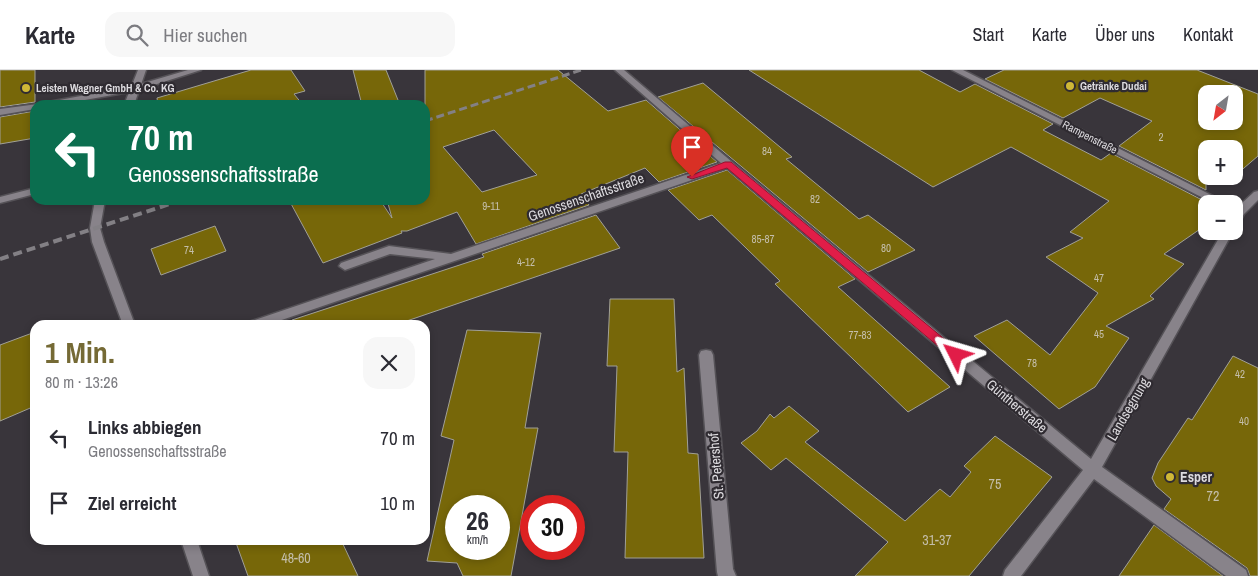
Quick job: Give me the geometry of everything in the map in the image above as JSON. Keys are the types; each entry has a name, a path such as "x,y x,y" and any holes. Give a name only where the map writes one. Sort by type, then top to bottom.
{"street":[{"path":"131,100 142,70"},
{"path":"69,100 135,88 197,70"},
{"name":"Güntherstraße","path":"619,70 728,164 1093,469 1240,576"},
{"name":"Rampenstraße","path":"956,70 1206,195"},
{"path":"0,112 30,107"},
{"name":"Genossenschaftsstraße","path":"268,320 728,164"},
{"path":"0,200 30,192"},
{"path":"1243,205 1258,194"},
{"path":"99,205 95,228 98,242 127,320"},
{"name":"Landsegnung","path":"1011,576 1093,469 1224,240"},
{"name":"Genossenschaftsstraße","path":"345,266 389,250 454,257"},
{"name":"St. Petershof","path":"706,355 725,572 728,576"},
{"path":"192,545 201,576"}],"building":[{"path":"0,70 35,70 35,100 30,100 30,103 0,107"},
{"path":"251,70 291,70 305,91 294,94 299,100 157,100 157,98"},
{"path":"353,70 386,70 398,100 361,100"},
{"path":"425,70 558,70 608,111 646,100 717,162 659,182 645,168 581,194 589,205 476,244 457,212 407,231 401,231 402,233 323,263 292,205 383,205 392,218 388,205 430,205 430,100 425,100","holes":["494,130 537,175 482,192 443,147"]},
{"path":"749,70 919,70 960,92 975,84 1053,124 1043,130 1101,160 1111,153 1198,198 1198,231 1164,254 1184,264 1150,296 1154,299 1106,326 1129,338 1095,387 1059,409 974,336 1007,320 1050,355 1098,293 1046,257 1083,238 1070,232 1109,201 1011,147 933,187"},
{"path":"1004,70 1197,70 1235,85 1198,85 1198,130 1243,130 1243,88 1258,94 1258,156 1243,169 1243,140 1198,140 1198,185 1206,185 1206,190 1119,146 1152,121 1100,98 1063,118 985,79"},
{"path":"703,83 792,157 786,159 859,219 868,215 915,250 868,272 658,97"},
{"path":"30,112 30,139 0,144 0,117"},
{"path":"727,170 855,279 838,287 950,387 908,412 775,284 780,281 712,215 699,220 668,190"},
{"path":"596,215 620,248 410,320 292,320 484,257 482,254"},
{"path":"215,226 226,251 161,275 151,249"},
{"path":"610,299 674,299 677,372 684,368 688,453 698,454 704,558 625,558 628,452 614,452 617,366 607,366"},
{"path":"467,330 541,333 525,428 538,428 526,495 520,495 520,527 511,576 463,576 457,563 427,561 454,440 441,436"},
{"path":"30,334 30,408 0,421 0,345"},
{"path":"1233,356 1258,368 1258,576 1250,576 1247,568 1164,509 1171,499 1156,486 1152,478 1158,463 1188,418 1192,420"},
{"path":"789,406 819,431 805,442 905,521 940,489 950,497 971,472 964,466 995,436 1052,477 969,576 855,576 888,542 786,458 771,470 741,443 757,431 770,414 774,418"},
{"path":"1154,525 1223,576 1119,576"},
{"path":"237,545 343,545 358,576 248,576"}],"railway":[{"path":"430,119 581,70"},
{"path":"0,259 167,205"}],"place":[{"name":"Getränke Dudai","path":"1070,86"},
{"name":"Leisten Wagner GmbH & Co. KG","path":"26,88"},
{"name":"Esper","path":"1170,477"}],"route":[{"path":"692,177 728,164 956,355"}]}
